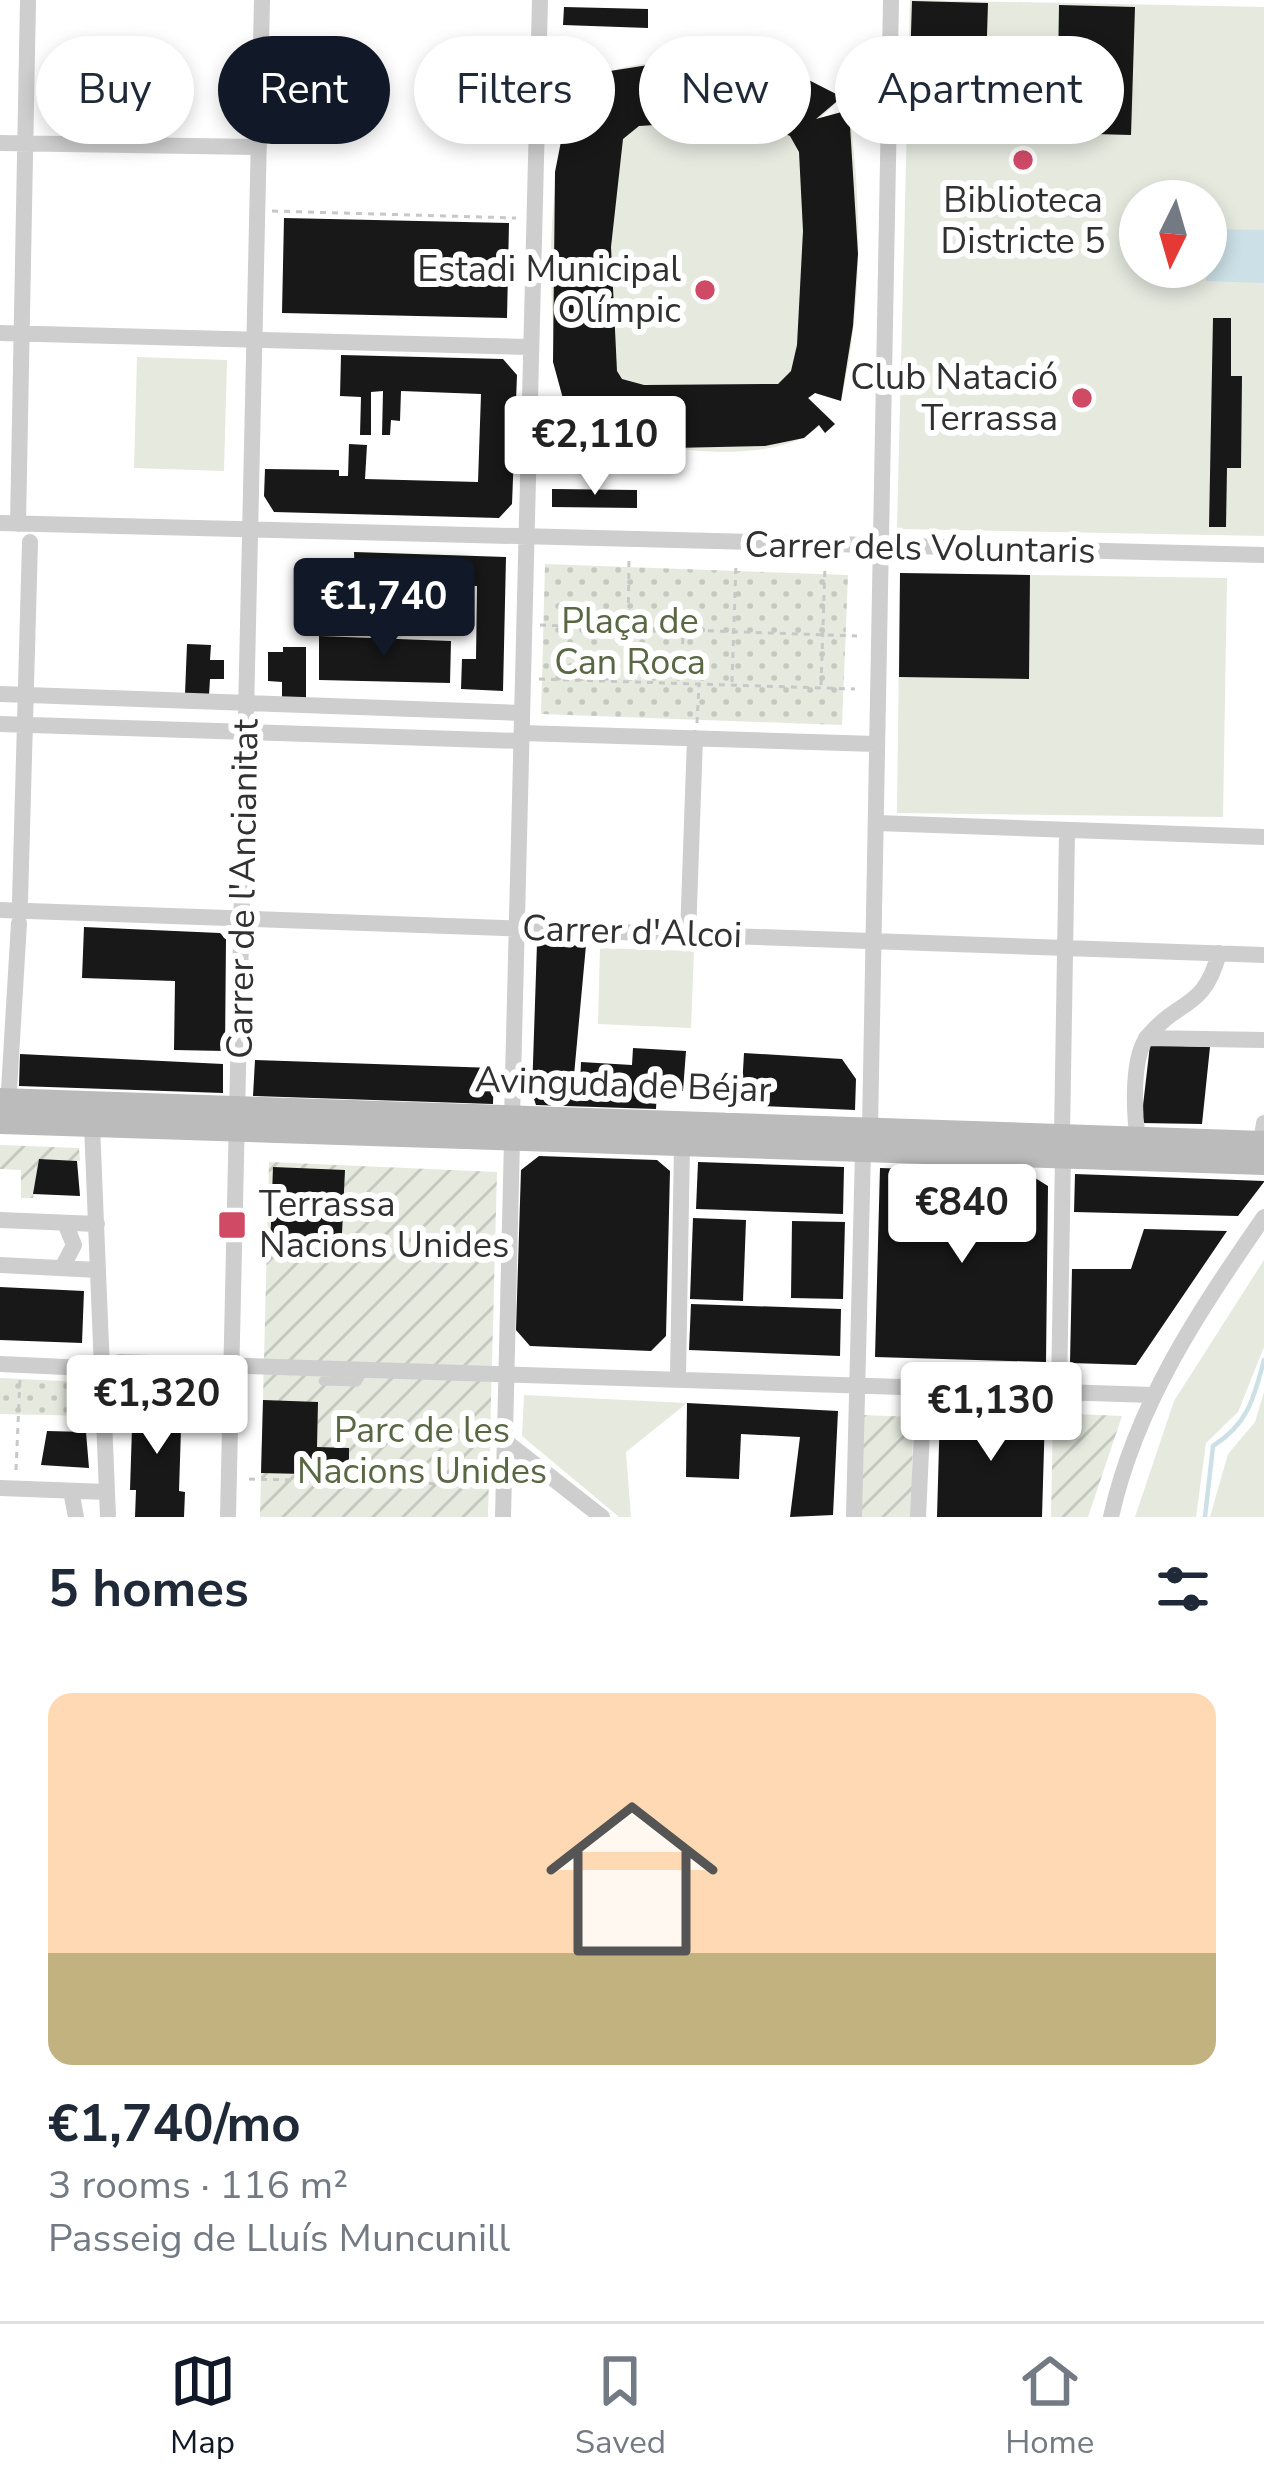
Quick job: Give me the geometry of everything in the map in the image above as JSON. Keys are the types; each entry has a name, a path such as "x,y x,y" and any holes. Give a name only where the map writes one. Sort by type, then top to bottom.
{"main road":[{"name":"Avinguda de Béjar","path":"4,1095 238,1120"},
{"name":"Avinguda de Béjar","path":"0,1122 92,1125 238,1120 1062,1146 1162,1160 1196,1153 1230,1154 1259,1140"},
{"name":"Avinguda de Béjar","path":"512,1129 682,1144 867,1140"},
{"name":"Avinguda de Béjar","path":"1062,1146 1138,1139 1259,1140"}],"street":[{"path":"9,524 22,334 28,0"},
{"name":"Carrer de l'Ancianitat","path":"228,1517 262,0"},
{"path":"503,1517 540,0"},
{"path":"854,1517 878,823 891,0"},
{"path":"0,142 259,147"},
{"path":"0,333 530,346"},
{"name":"Carrer dels Voluntaris","path":"9,524 1264,555"},
{"path":"20,901 30,542"},
{"path":"0,694 247,704 522,729"},
{"path":"0,724 246,732 696,731 876,744"},
{"path":"688,934 696,731"},
{"path":"878,823 1264,837"},
{"path":"1059,1391 1067,833"},
{"name":"Carrer d'Alcoi","path":"0,910 1264,955"},
{"path":"4,1095 19,922"},
{"path":"1138,1139 1138,1077 1146,1038 1211,986 1219,953"},
{"path":"1146,1038 1264,1040"},
{"path":"92,1125 107,1517"},
{"path":"678,1378 682,1144"},
{"path":"1111,1517 1153,1394 1202,1307 1264,1217"},
{"path":"0,1220 97,1224"},
{"path":"62,1268 74,1245 65,1223"},
{"path":"0,1265 98,1270"},
{"path":"0,1364 87,1368 102,1361 1153,1394"},
{"path":"918,1517 924,1387"},
{"path":"505,1442 602,1517"},
{"path":"0,1489 106,1492"},
{"path":"71,1491 76,1517"}],"lane":[{"path":"323,1381 357,1382 364,1370"}],"path":[{"path":"268,211 516,218"},
{"path":"628,628 629,560"},
{"path":"732,683 736,564"},
{"path":"821,687 825,567"},
{"path":"538,625 857,636"},
{"path":"682,682 683,628"},
{"path":"537,679 855,688"},
{"path":"696,731 700,682"},
{"path":"16,1471 20,1377"},
{"path":"249,1479 484,1485"}],"green space":[{"name":"Club Natació Terrassa","path":"910,0 1264,7 1264,536 897,529 906,144 1124,144 1124,36 909,36"},
{"name":"Estadi Municipal Olímpic","path":"639,65 639,144 811,144 811,81 835,93 835,104 820,118 835,114 835,144 852,144 857,292 841,401 815,393 809,398 835,424 825,433 819,426 797,440 766,449 690,450 615,435 565,406 551,290 561,148 562,144 615,144 615,71"},
{"path":"137,357 227,360 224,471 134,468"},
{"name":"Plaça de Can Roca","path":"545,564 848,575 842,725 541,714"},
{"path":"900,573 1227,578 1223,817 897,813"},
{"path":"600,948 694,951 691,1028 598,1024"},
{"path":"0,1145 79,1148 80,1161 39,1160 33,1198 21,1198 21,1170 0,1169"},
{"name":"Parc de les Nacions Unides","path":"269,1162 497,1172 488,1517 260,1517"},
{"path":"1264,1260 1264,1347 1238,1412 1206,1443 1196,1517 1135,1517 1174,1401"},
{"path":"0,1378 84,1382 91,1416 0,1414"},
{"path":"1264,1392 1264,1517 1210,1517 1228,1454 1255,1422"},
{"path":"524,1395 687,1403 626,1452 631,1517 619,1517 522,1436"},
{"path":"1053,1413 1122,1416 1088,1517 1051,1517"},
{"path":"864,1415 913,1417 912,1517 859,1517"}],"shaded area":[{"path":"1227,229 1264,230 1264,283 1227,282"}],"building":[{"path":"912,1 988,3 987,36 911,36"},
{"path":"1059,5 1135,7 1131,135 1124,135 1124,36 1059,36"},
{"path":"564,7 648,9 648,28 563,25"},
{"path":"639,66 639,126 623,139 611,247 617,371 622,379 644,385 778,384 791,371 797,345 803,231 799,152 794,144 811,144 811,81 835,93 835,103 816,119 835,114 835,144 851,144 858,254 853,326 841,401 815,393 808,398 835,424 825,433 819,425 804,438 765,446 672,448 608,436 565,406 553,362 555,172 560,144 615,144 615,70"},
{"path":"284,218 509,223 507,318 282,313"},
{"path":"1213,318 1231,318 1231,376 1242,376 1241,468 1227,468 1226,527 1209,527"},
{"path":"341,355 503,359 517,375 512,504 499,518 274,512 264,496 265,469 339,470 339,476 348,476 349,444 367,445 365,479 478,482 481,394 401,391 400,421 391,420 390,435 382,435 383,391 371,392 371,435 360,435 361,397 340,396"},
{"path":"552,489 637,490 637,508 552,507"},
{"path":"354,552 506,557 503,691 461,689 462,659 476,659 477,586 355,582"},
{"path":"900,573 1030,575 1029,679 899,677"},
{"path":"319,636 451,641 450,683 319,680"},
{"path":"187,644 211,645 210,660 224,660 224,679 210,679 209,695 185,694"},
{"path":"283,647 306,647 306,699 282,698 282,682 268,681 268,652 283,652"},
{"path":"84,927 220,933 226,939 225,1051 174,1050 175,981 82,978"},
{"path":"537,943 586,945 573,1086 580,1087 581,1062 632,1065 633,1048 686,1051 683,1091 657,1090 656,1109 536,1105 532,1093"},
{"path":"1150,1045 1210,1047 1202,1124 1141,1123"},
{"path":"744,1053 842,1059 856,1079 855,1110 741,1105"},
{"path":"20,1054 223,1064 223,1093 19,1086"},
{"path":"255,1060 494,1068 493,1104 253,1096"},
{"path":"539,1156 657,1160 670,1171 666,1336 651,1351 530,1346 516,1330 521,1170"},
{"path":"39,1159 77,1161 80,1196 33,1194"},
{"path":"698,1162 844,1167 843,1214 696,1209"},
{"path":"273,1167 345,1170 341,1254 270,1251"},
{"path":"880,1168 1027,1173 1048,1186 1046,1362 875,1357"},
{"path":"1075,1174 1264,1182 1238,1216 1074,1212"},
{"path":"693,1218 746,1220 743,1301 690,1299"},
{"path":"792,1221 845,1222 843,1299 791,1298"},
{"path":"1144,1229 1227,1231 1136,1365 1070,1363 1072,1269 1131,1269"},
{"path":"0,1287 84,1291 82,1343 0,1340"},
{"path":"691,1304 841,1309 840,1356 689,1350"},
{"path":"133,1396 182,1398 179,1491 185,1492 184,1517 135,1517 136,1490 130,1490"},
{"path":"263,1400 318,1402 317,1447 349,1448 349,1475 261,1473"},
{"path":"687,1403 838,1411 833,1515 790,1517 800,1437 741,1434 739,1479 686,1477"},
{"path":"940,1410 1045,1414 1042,1517 937,1517"},
{"path":"47,1431 86,1432 89,1468 41,1465"}],"waterway":[{"path":"1205,1517 1213,1446 1242,1419 1264,1360"}],"place":[{"name":"Biblioteca Districte 5","path":"1023,160"},
{"name":"Estadi Municipal Olímpic","path":"705,290"},
{"name":"Club Natació Terrassa","path":"1082,398"},
{"name":"Terrassa Nacions Unides","path":"232,1225"}]}
